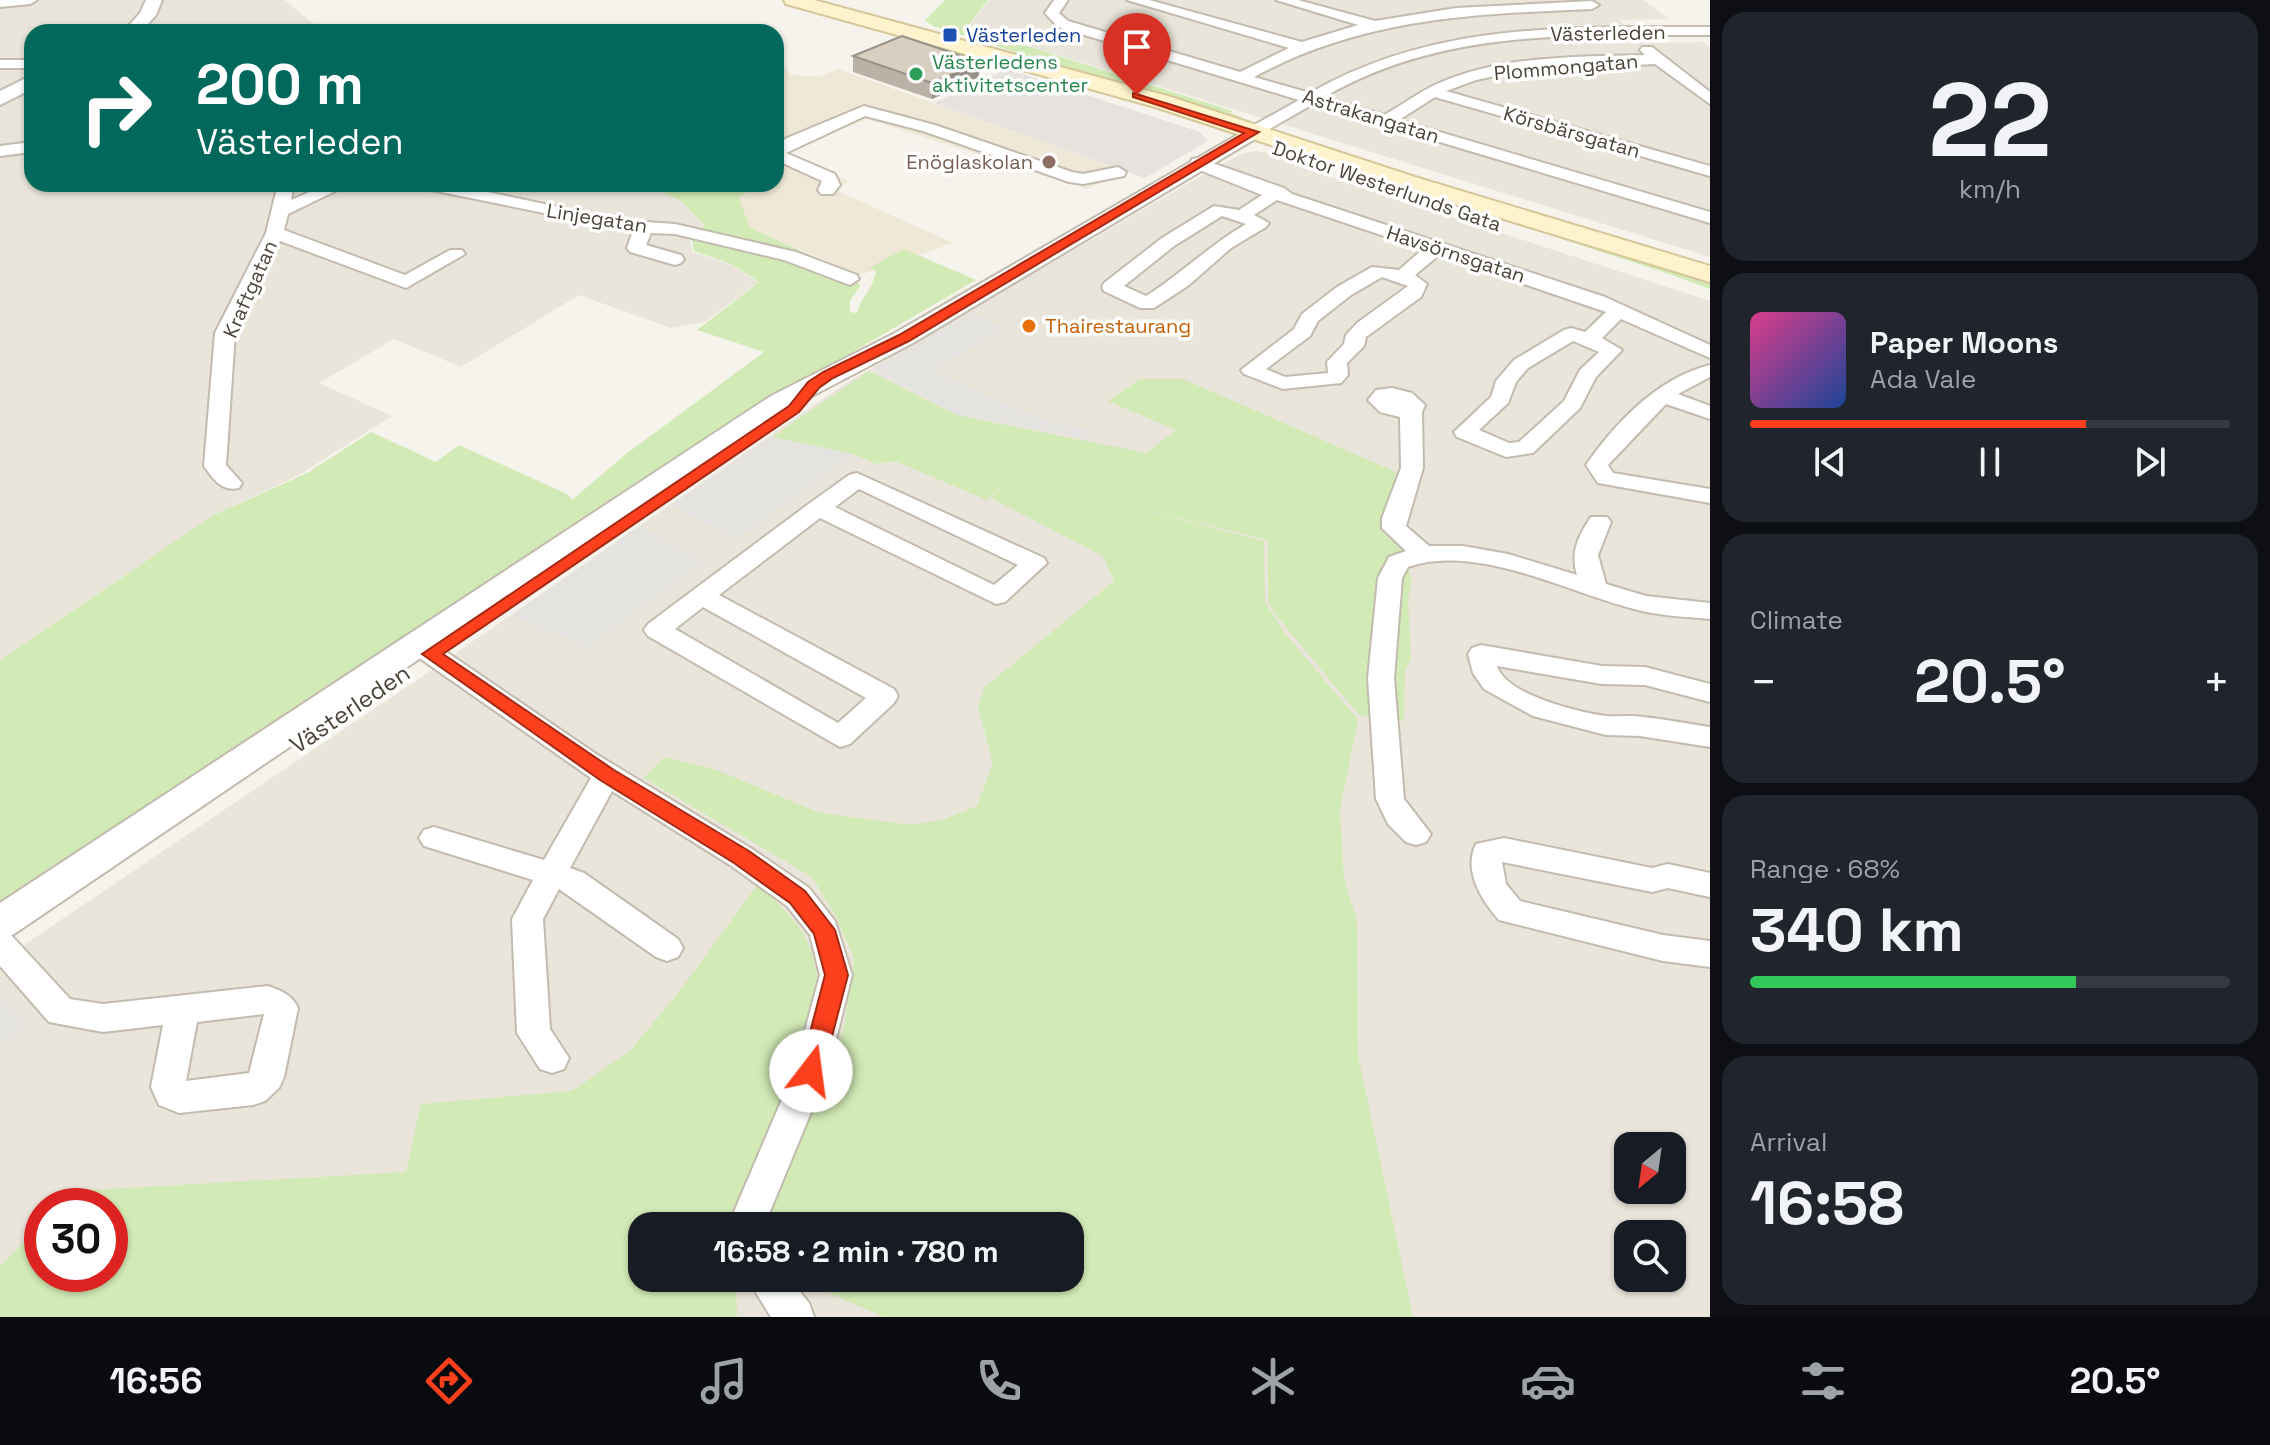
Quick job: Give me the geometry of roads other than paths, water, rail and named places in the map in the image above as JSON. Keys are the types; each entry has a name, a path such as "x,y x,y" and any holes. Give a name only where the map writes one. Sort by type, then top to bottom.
{"main road":[{"name":"Doktor Westerlunds Gata","path":"795,0 974,50 1710,274"},
{"name":"Doktor Westerlunds Gata","path":"1248,135 1710,294"}],"street":[{"path":"0,3 30,0"},
{"path":"140,24 148,15 154,0"},
{"name":"Astrakangatan","path":"1061,0 1052,13 1063,24 1710,218"},
{"path":"1134,0 1299,46"},
{"path":"1283,0 1370,24"},
{"path":"1429,0 1467,10"},
{"path":"1242,77 1299,46 1370,24 1467,10 1588,2 1710,99"},
{"name":"Västerleden","path":"0,923 794,409 814,385 904,338 1198,163 1375,65 1429,49 1530,35 1710,31"},
{"name":"Plommongatan","path":"1386,121 1433,92 1461,81 1522,68 1660,59"},
{"path":"0,64 24,64"},
{"path":"0,99 24,86"},
{"name":"Körsbärsgatan","path":"1433,92 1710,171"},
{"path":"784,147 864,111 929,128 1069,177 1083,179 1118,172"},
{"path":"0,170 4,151 24,148"},
{"path":"784,157 829,178 832,185 827,190"},
{"name":"Havsörnsgatan","path":"1198,163 1436,248 1620,309 1710,352"},
{"name":"Västerleden","path":"869,354 892,333 1028,254 1051,237 1059,222 1157,187"},
{"name":"Kraftgatan","path":"231,483 215,466 225,333 275,233 284,192"},
{"path":"279,212 319,192"},
{"name":"Linjegatan","path":"464,192 619,225 675,229 790,256 850,279"},
{"path":"1241,216 1260,223 1233,239 1182,281 1147,304 1111,287 1168,242 1220,210 1241,216 1278,192"},
{"path":"1059,222 1063,232 1083,232"},
{"path":"644,227 636,248 675,259"},
{"path":"275,233 406,282 456,254"},
{"path":"1403,276 1436,248"},
{"path":"1379,271 1403,276 1418,284 1414,293 1356,335 1354,346 1337,362 1338,375 1334,379 1283,383 1251,370 1303,332 1309,318 1344,291 1379,271"},
{"path":"1589,340 1620,309"},
{"path":"1571,334 1589,340 1612,350 1587,374 1573,404 1525,448 1506,450 1465,432 1501,399 1506,381 1521,364 1571,334"},
{"path":"1710,371 1695,373 1663,396 1597,465 1606,478 1710,496"},
{"path":"1663,396 1710,413"},
{"path":"1411,412 1412,468 1394,518 1394,528 1423,553"},
{"path":"702,596 885,696 840,737 657,630 818,508 857,480 1035,563 996,596 818,508"},
{"path":"1596,589 1584,560 1585,547 1599,522"},
{"path":"1416,834 1398,816 1390,799 1381,678 1390,578 1398,562 1423,553 1463,554 1508,562 1645,604 1710,611"},
{"path":"424,649 607,775 741,857 798,897 824,930 836,975 811,1071 752,1212"},
{"name":"Västerleden","path":"0,944 424,649"},
{"path":"1710,693 1645,676 1602,675 1481,654 1492,683 1533,706 1590,722 1710,737"},
{"path":"552,1058 534,1033 527,919 554,876 607,775"},
{"path":"434,838 573,881 667,948"},
{"path":"1710,885 1668,876 1652,880 1504,850 1487,852 1485,871 1496,897 1510,911 1663,948 1710,954"},
{"path":"0,944 61,1012 103,1018 183,1010"},
{"path":"776,1292 795,1317"}],"place":[{"name":"Västerleden","path":"950,35"},
{"name":"Västerledens aktivitetscenter","path":"916,74"},
{"name":"Enöglaskolan","path":"1049,162"},
{"name":"Thairestaurang","path":"1029,326"}]}
